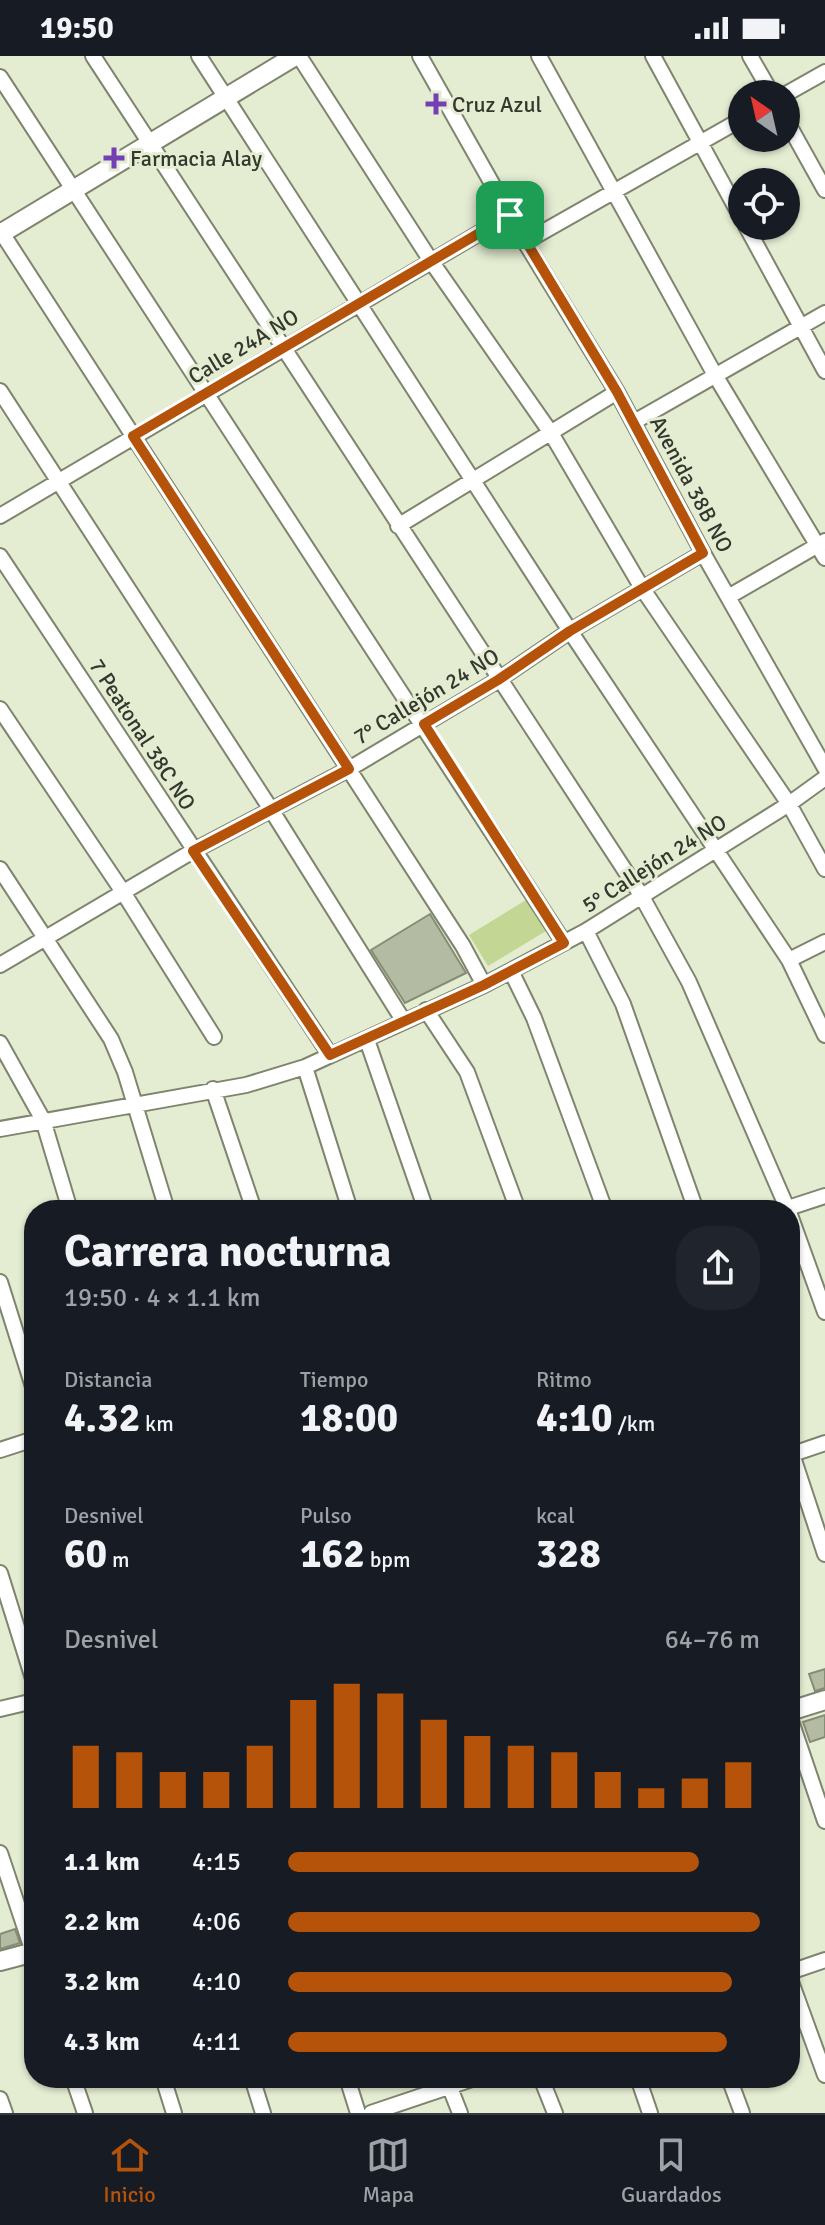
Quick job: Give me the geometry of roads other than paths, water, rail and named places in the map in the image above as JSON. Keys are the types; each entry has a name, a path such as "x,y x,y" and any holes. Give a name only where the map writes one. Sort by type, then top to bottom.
{"main road":[{"path":"1,232 297,56"},
{"path":"800,1708 825,1700"},
{"path":"0,1961 24,1955"}],"street":[{"path":"93,56 641,895 689,982 782,1200"},
{"path":"199,56 570,631 789,960 825,1035"},
{"path":"297,56 431,261 551,433 642,588 789,804 825,869"},
{"path":"539,56 715,375 823,548 728,597"},
{"path":"653,56 728,194"},
{"path":"750,56 764,80"},
{"name":"Avenida 38B NO","path":"427,58 525,242 617,392 703,553 825,768"},
{"path":"800,86 825,72"},
{"path":"0,77 564,943"},
{"path":"525,242 728,127"},
{"path":"800,145 825,190"},
{"name":"Calle 24A NO","path":"0,516 510,215"},
{"path":"1,232 463,946 484,985"},
{"path":"754,240 825,371"},
{"path":"634,422 825,313"},
{"path":"0,391 272,811 403,1020"},
{"path":"398,526 617,392"},
{"name":"7° Callejón 24 NO","path":"0,965 193,851 349,769 498,680 570,631 703,553"},
{"name":"7 Peatonal 38C NO","path":"0,556 330,1055"},
{"path":"0,709 123,892 214,1037"},
{"name":"5° Callejón 24 NO","path":"0,1129 246,1085 305,1067 484,985 586,931 789,804 825,778"},
{"path":"0,869 111,1039 125,1072 164,1200"},
{"path":"586,931 623,1004 692,1200"},
{"path":"789,960 825,942"},
{"path":"511,971 534,1018 601,1200"},
{"path":"426,1010 467,1072 514,1200"},
{"path":"367,1040 423,1200"},
{"path":"0,1043 43,1120 67,1200"},
{"path":"305,1067 347,1200"},
{"path":"213,1089 251,1200"},
{"path":"800,1206 825,1196"},
{"path":"800,1246 825,1312"},
{"path":"0,1282 24,1358"},
{"path":"0,1450 24,1442"},
{"path":"800,1450 825,1443"},
{"path":"800,1480 825,1554"},
{"path":"0,1573 24,1650"},
{"path":"0,1709 24,1703"},
{"path":"800,1747 825,1821"},
{"path":"0,1853 24,1924"},
{"path":"800,1969 825,1960"},
{"path":"800,2006 825,2075"},
{"path":"76,2088 85,2113"},
{"path":"166,2088 174,2113"},
{"path":"255,2088 263,2113"},
{"path":"350,2088 358,2113"},
{"path":"371,2113 433,2088"},
{"path":"450,2088 460,2113"},
{"path":"545,2088 555,2113"},
{"path":"641,2088 650,2113"},
{"path":"733,2088 742,2113"},
{"path":"0,2099 5,2113"}],"place":[{"name":"Cruz Azul","path":"436,104"},
{"name":"Farmacia Alay","path":"114,158"}]}
